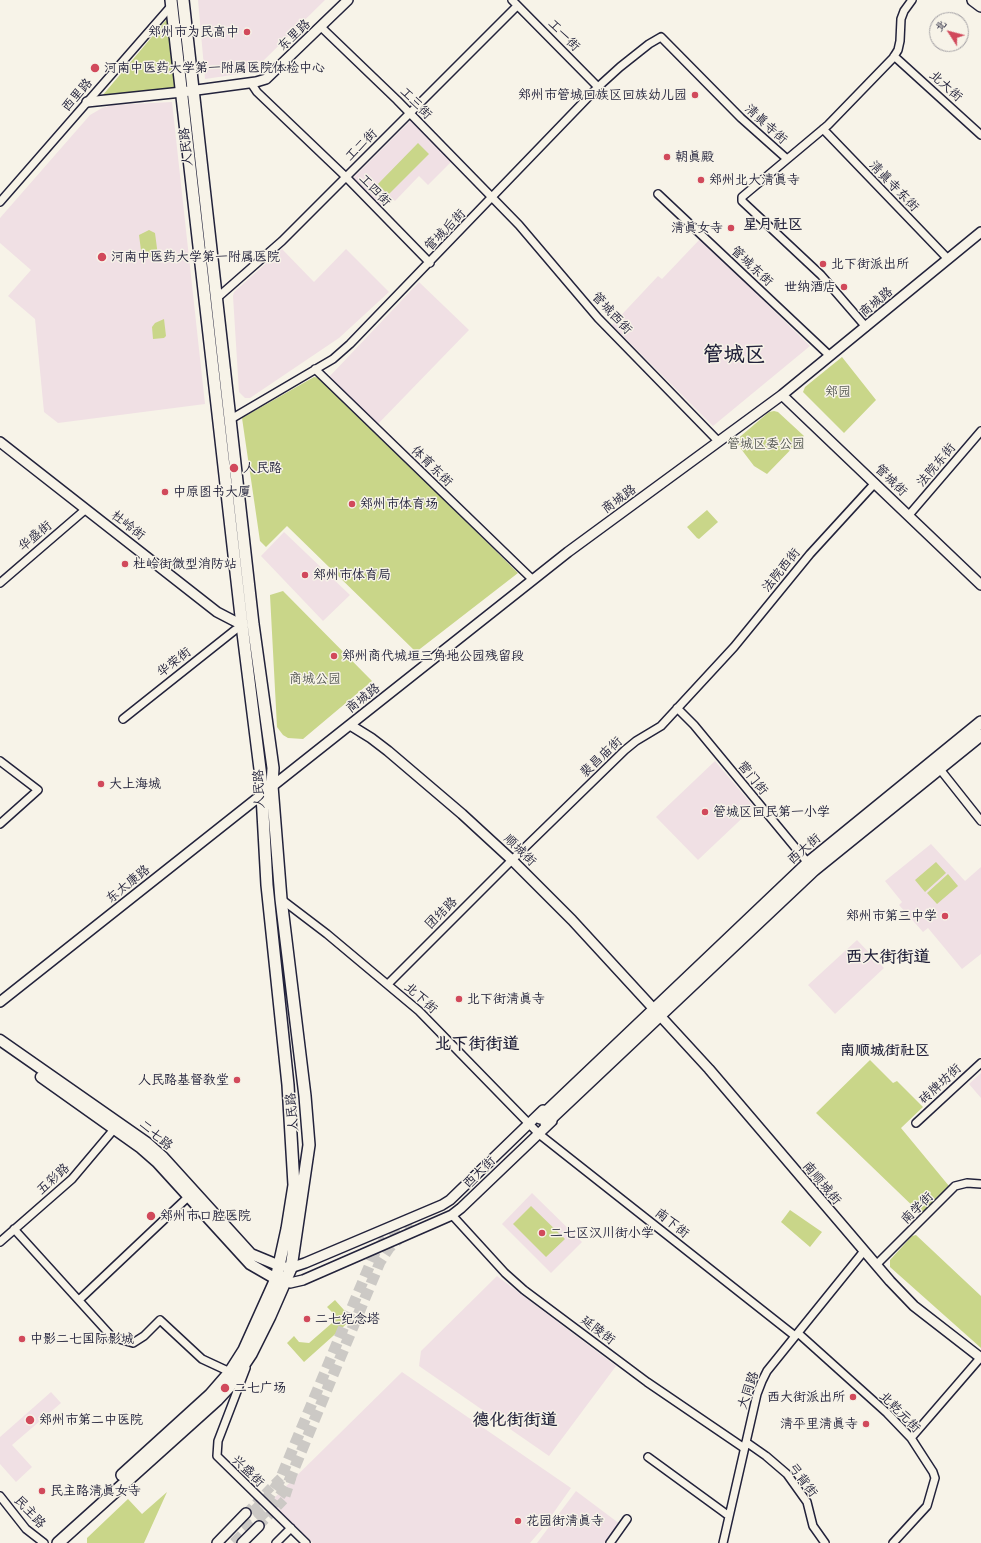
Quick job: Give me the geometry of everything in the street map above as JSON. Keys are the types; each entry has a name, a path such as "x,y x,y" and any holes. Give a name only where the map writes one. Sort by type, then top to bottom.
{"main road":[{"name":"人民路","path":"184,0 254,624 273,768 272,786 281,899 308,1122 308,1153 291,1268 281,1281"},
{"path":"973,0 981,6"},
{"name":"人民路","path":"172,2 260,777 268,892 288,1085 294,1185 280,1266 281,1281"},
{"name":"西大街","path":"543,1121 808,863 981,722"},
{"name":"西大街","path":"657,1011 814,870 981,735"},
{"name":"二七路","path":"0,1040 146,1142 163,1157 251,1254 280,1266"},
{"name":"二七路","path":"0,1048 115,1128 157,1162 250,1264 281,1281"},
{"path":"58,1543 217,1400 229,1387 251,1354 281,1281"},
{"path":"48,1543 210,1395 230,1372 244,1350 281,1281"}],"street":[{"name":"东里路","path":"87,102 182,92 251,83 266,79 322,27 348,0"},
{"name":"工一街","path":"512,0 598,87"},
{"path":"787,159 823,129 894,56 898,50 900,41 901,19 904,10 912,0"},
{"name":"西里路","path":"0,202 172,2"},
{"name":"工二街","path":"217,298 282,241 517,6"},
{"name":"工三街","path":"322,27 410,113 492,198"},
{"name":"管城后街","path":"231,418 333,359 366,330 598,87 620,67 649,44 661,37"},
{"name":"清真寺街","path":"661,37 740,118 787,159 744,194 742,201 821,275 866,327"},
{"name":"北大街","path":"894,56 981,135"},
{"name":"工四街","path":"251,83 257,92 346,177 430,263"},
{"name":"清真寺东街","path":"823,129 948,259"},
{"name":"管城东街","path":"658,194 830,356"},
{"name":"管城西街","path":"492,198 519,225 598,318 718,441"},
{"name":"商城路","path":"272,786 533,580 718,441 782,395 981,232"},
{"name":"体育东街","path":"314,369 533,580"},
{"name":"管城街","path":"782,395 981,585"},
{"name":"法院东街","path":"908,515 981,431"},
{"name":"杜岭街","path":"0,442 217,612 242,625"},
{"name":"法院西街","path":"708,674 752,625 810,554 875,483"},
{"name":"华盛街","path":"0,583 86,509"},
{"path":"242,625 254,624"},
{"name":"华荣街","path":"122,719 242,625"},
{"name":"裴昌庙街","path":"512,860 624,750 661,726 708,674"},
{"name":"营门街","path":"677,708 698,730 808,863"},
{"name":"顺城街","path":"350,725 388,751 462,814 512,860 572,920 657,1011"},
{"path":"0,761 38,790 0,824"},
{"path":"939,768 981,821"},
{"name":"东太康路","path":"0,1002 272,786"},
{"name":"团结路","path":"388,984 512,860"},
{"name":"北下街","path":"281,899 388,984 419,1011 534,1129"},
{"name":"西大街","path":"281,1281 303,1280 452,1215 461,1208 642,1016 657,1011"},
{"name":"西大街","path":"291,1268 442,1205 450,1200 652,1026 657,1011"},
{"name":"南顺城街","path":"657,1011 709,1069 876,1265 914,1306 981,1358"},
{"name":"砖牌坊街","path":"916,1123 981,1063"},
{"name":"五彩路","path":"0,1242 72,1179 115,1128"},
{"name":"南下街","path":"534,1129 796,1334"},
{"name":"南学街","path":"876,1265 955,1186 967,1183 981,1184"},
{"path":"79,1300 188,1197"},
{"name":"延陵街","path":"452,1215 501,1269 524,1290 647,1382 745,1445"},
{"path":"14,1229 112,1337 133,1343 144,1336 160,1320 202,1360 230,1372"},
{"name":"大同路","path":"723,1543 756,1394 767,1370 864,1251"},
{"path":"280,1266 291,1268"},
{"name":"北乾元街","path":"796,1334 887,1413 911,1438 933,1472 935,1478 927,1506 893,1543"},
{"name":"兴盛街","path":"251,1354 218,1441 217,1456 306,1543"},
{"path":"911,1438 981,1358"},
{"name":"弓背街","path":"745,1445 766,1456 787,1474 807,1502 813,1526 825,1543"},
{"path":"648,1457 729,1516"},
{"name":"民主路","path":"0,1496 26,1529 44,1543"},
{"path":"217,1543 246,1513"},
{"path":"610,1543 627,1519"},
{"path":"242,1543 259,1526"},
{"path":"276,1543 291,1528"}],"shaded area":[{"name":"郑州市为民高中","path":"198,0 325,0 260,64 246,73 205,79"},
{"name":"河南中医药大学第一附属医院","path":"172,102 205,404 58,423 44,412 35,319 8,296 31,270 0,243 0,218 90,115 102,108 112,105"},
{"path":"411,120 452,161 428,185 419,176 395,201 390,197 380,207 352,179"},
{"path":"700,239 810,346 713,426 612,325 658,276 662,279"},
{"path":"282,249 314,282 346,249 389,292 339,338 250,398 245,398 239,392 233,296 234,292"},
{"path":"419,282 469,330 377,425 329,377"},
{"name":"郑州市体育局","path":"284,532 350,595 323,621 261,556"},
{"name":"管城区回民第一小学","path":"715,761 754,807 698,860 656,817"},
{"name":"郑州市第三中学","path":"931,844 965,881 981,867 981,954 962,969 928,928 923,932 899,905 902,902 885,881"},
{"path":"857,940 884,968 835,1014 808,985"},
{"path":"981,1073 981,1098 969,1084"},
{"name":"二七区汉川街小学","path":"532,1193 582,1242 551,1273 502,1224"},
{"path":"497,1276 616,1366 549,1456 419,1366 421,1351"},
{"path":"402,1372 571,1488 542,1529 530,1543 313,1543 270,1502"},
{"name":"郑州市第二中医院","path":"51,1392 61,1403 12,1445 32,1467 16,1482 0,1464 0,1437"},
{"path":"576,1491 620,1524 606,1543 537,1543"}],"green space":[{"path":"167,19 176,88 102,96"},
{"path":"418,143 429,154 388,195 378,184"},
{"path":"149,230 155,233 158,256 142,258 139,235"},
{"path":"164,319 166,336 164,338 153,339 152,327 155,323"},
{"name":"郑园","path":"842,357 876,400 844,433 803,392 805,387"},
{"name":"郑州市体育场","path":"314,377 321,378 518,573 416,652 287,526 266,547 260,541 242,418"},
{"name":"管城区委公园","path":"769,412 778,412 804,436 767,474 754,466 735,441"},
{"path":"707,510 718,522 699,539 687,527"},
{"name":"商城公园","path":"283,591 372,681 303,739 288,738 283,735 277,727 270,595"},
{"path":"936,862 946,873 925,892 915,880"},
{"path":"948,874 958,886 937,904 927,893"},
{"path":"870,1060 893,1083 897,1081 923,1107 901,1128 949,1186 921,1214 816,1113"},
{"path":"531,1206 565,1239 546,1257 513,1224"},
{"path":"790,1210 822,1232 810,1247 781,1222"},
{"path":"916,1235 981,1296 981,1348 890,1267 890,1260 912,1236"},
{"path":"335,1300 352,1319 304,1362 287,1343 294,1336 299,1342 309,1343 332,1323 333,1313 327,1307"},
{"path":"167,1492 144,1543 87,1543 87,1538 128,1499 142,1514"}],"tunnel":[{"path":"240,1525 270,1495 279,1482 376,1250 394,1231 410,1221"},
{"path":"234,1543 276,1501 287,1486 380,1262 389,1248 401,1237"},
{"path":"246,1513 282,1476"},
{"path":"259,1526 285,1499 292,1477"}],"place":[{"name":"郑州市为民高中","path":"247,32"},
{"name":"河南中医药大学第一附属医院体检中心","path":"95,68"},
{"name":"郑州市管城回族区回族幼儿园","path":"695,95"},
{"name":"朝真殿","path":"667,157"},
{"name":"郑州北大清真寺","path":"701,180"},
{"name":"清真女寺","path":"731,228"},
{"name":"河南中医药大学第一附属医院","path":"102,257"},
{"name":"北下街派出所","path":"823,264"},
{"name":"世纳酒店","path":"844,287"},
{"name":"人民路","path":"234,468"},
{"name":"中原图书大厦","path":"165,492"},
{"name":"郑州市体育场","path":"352,504"},
{"name":"杜岭街微型消防站","path":"125,564"},
{"name":"郑州市体育局","path":"305,575"},
{"name":"郑州商代城垣三角地公园残留段","path":"334,656"},
{"name":"大上海城","path":"101,784"},
{"name":"管城区回民第一小学","path":"705,812"},
{"name":"郑州市第三中学","path":"945,916"},
{"name":"北下街清真寺","path":"459,999"},
{"name":"人民路基督教堂","path":"237,1080"},
{"name":"郑州市口腔医院","path":"151,1216"},
{"name":"二七区汉川街小学","path":"542,1233"},
{"name":"二七纪念塔","path":"307,1319"},
{"name":"中影二七国际影城","path":"22,1339"},
{"name":"二七广场","path":"225,1388"},
{"name":"西大街派出所","path":"853,1397"},
{"name":"郑州市第二中医院","path":"30,1420"},
{"name":"清平里清真寺","path":"866,1424"},
{"name":"民主路清真女寺","path":"42,1491"},
{"name":"花园街清真寺","path":"518,1521"}],"district":[{"name":"星月社区","path":"773,224"},
{"name":"管城区","path":"734,355"},
{"name":"西大街街道","path":"888,957"},
{"name":"北下街街道","path":"477,1044"},
{"name":"南顺城街社区","path":"885,1050"},
{"name":"德化街街道","path":"515,1420"}]}
